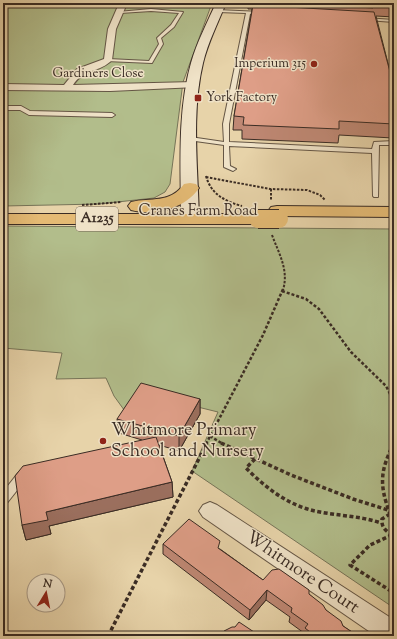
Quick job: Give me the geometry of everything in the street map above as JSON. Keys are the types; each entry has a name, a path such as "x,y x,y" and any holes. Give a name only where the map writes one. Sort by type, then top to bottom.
{"main road":[{"name":"A1235","path":"56,211 161,205 185,196 190,188"},
{"name":"Cranes Farm Road","path":"3,211 190,215"},
{"name":"Cranes Farm Road","path":"3,219 394,212"},
{"name":"Cranes Farm Road","path":"265,214 394,220"}],"street":[{"path":"190,215 190,139 194,85 198,63 219,7"},
{"path":"67,88 73,76 78,72 108,60 112,29 120,10"},
{"name":"Gardiners Close","path":"3,87 67,88 194,85"},
{"name":"Whitmore Court","path":"210,511 394,634"}],"lane":[{"path":"219,7 248,13 268,14"},
{"path":"108,60 150,62 161,44 159,38 173,26 181,12 120,10"},
{"path":"233,169 228,167 226,124 248,13"},
{"path":"359,19 394,21"},
{"path":"3,108 21,108 29,113 112,114"},
{"path":"190,139 227,144 375,151"},
{"path":"376,196 376,142 394,144"},
{"path":"3,500 26,470"}],"path":[{"path":"205,170 210,188 219,198 265,214"},
{"path":"206,177 271,189 309,191 323,198 327,204"},
{"path":"108,636 263,335 282,291 286,277 284,266 265,214 271,189"},
{"path":"80,206 124,202"},
{"path":"282,291 305,299 321,312 351,352 366,368 381,379 390,390 394,402"},
{"path":"210,436 255,459 356,500 391,512"},
{"path":"391,512 382,490 381,474 383,465 394,442"},
{"path":"255,459 246,468 263,485 295,505 319,512 358,516 381,523 385,530 393,536"},
{"path":"381,523 382,519 391,512"},
{"path":"393,536 370,545 350,565 394,593"}],"green space":[{"path":"3,3 212,3 183,82 170,184 165,192 154,198 99,204 3,206"},
{"path":"3,226 394,229 394,608 192,471 218,412 145,394 127,414 114,396 106,378 56,379 62,353 3,348"}],"building":[{"path":"302,3 394,3 394,7 373,6 373,8"},
{"name":"Imperium 315","path":"253,5 374,12 394,87 394,124 339,121 339,129 243,125 244,117 234,116"},
{"path":"141,383 200,399 179,436 117,419"},
{"path":"156,437 172,482 46,512 48,520 22,525 15,476 23,466"},
{"path":"189,519 220,541 218,548 263,580 272,570 279,569 309,590 309,594 323,605 326,610 341,621 343,626 358,636 315,636 305,628 308,624 291,612 292,608 267,590 250,610 163,544"},
{"path":"239,622 260,636 219,636 224,631 235,627"}],"place":[{"name":"Imperium 315","path":"314,64"},
{"name":"York Factory","path":"198,98"},
{"name":"Whitmore Primary School and Nursery","path":"103,441"}]}
